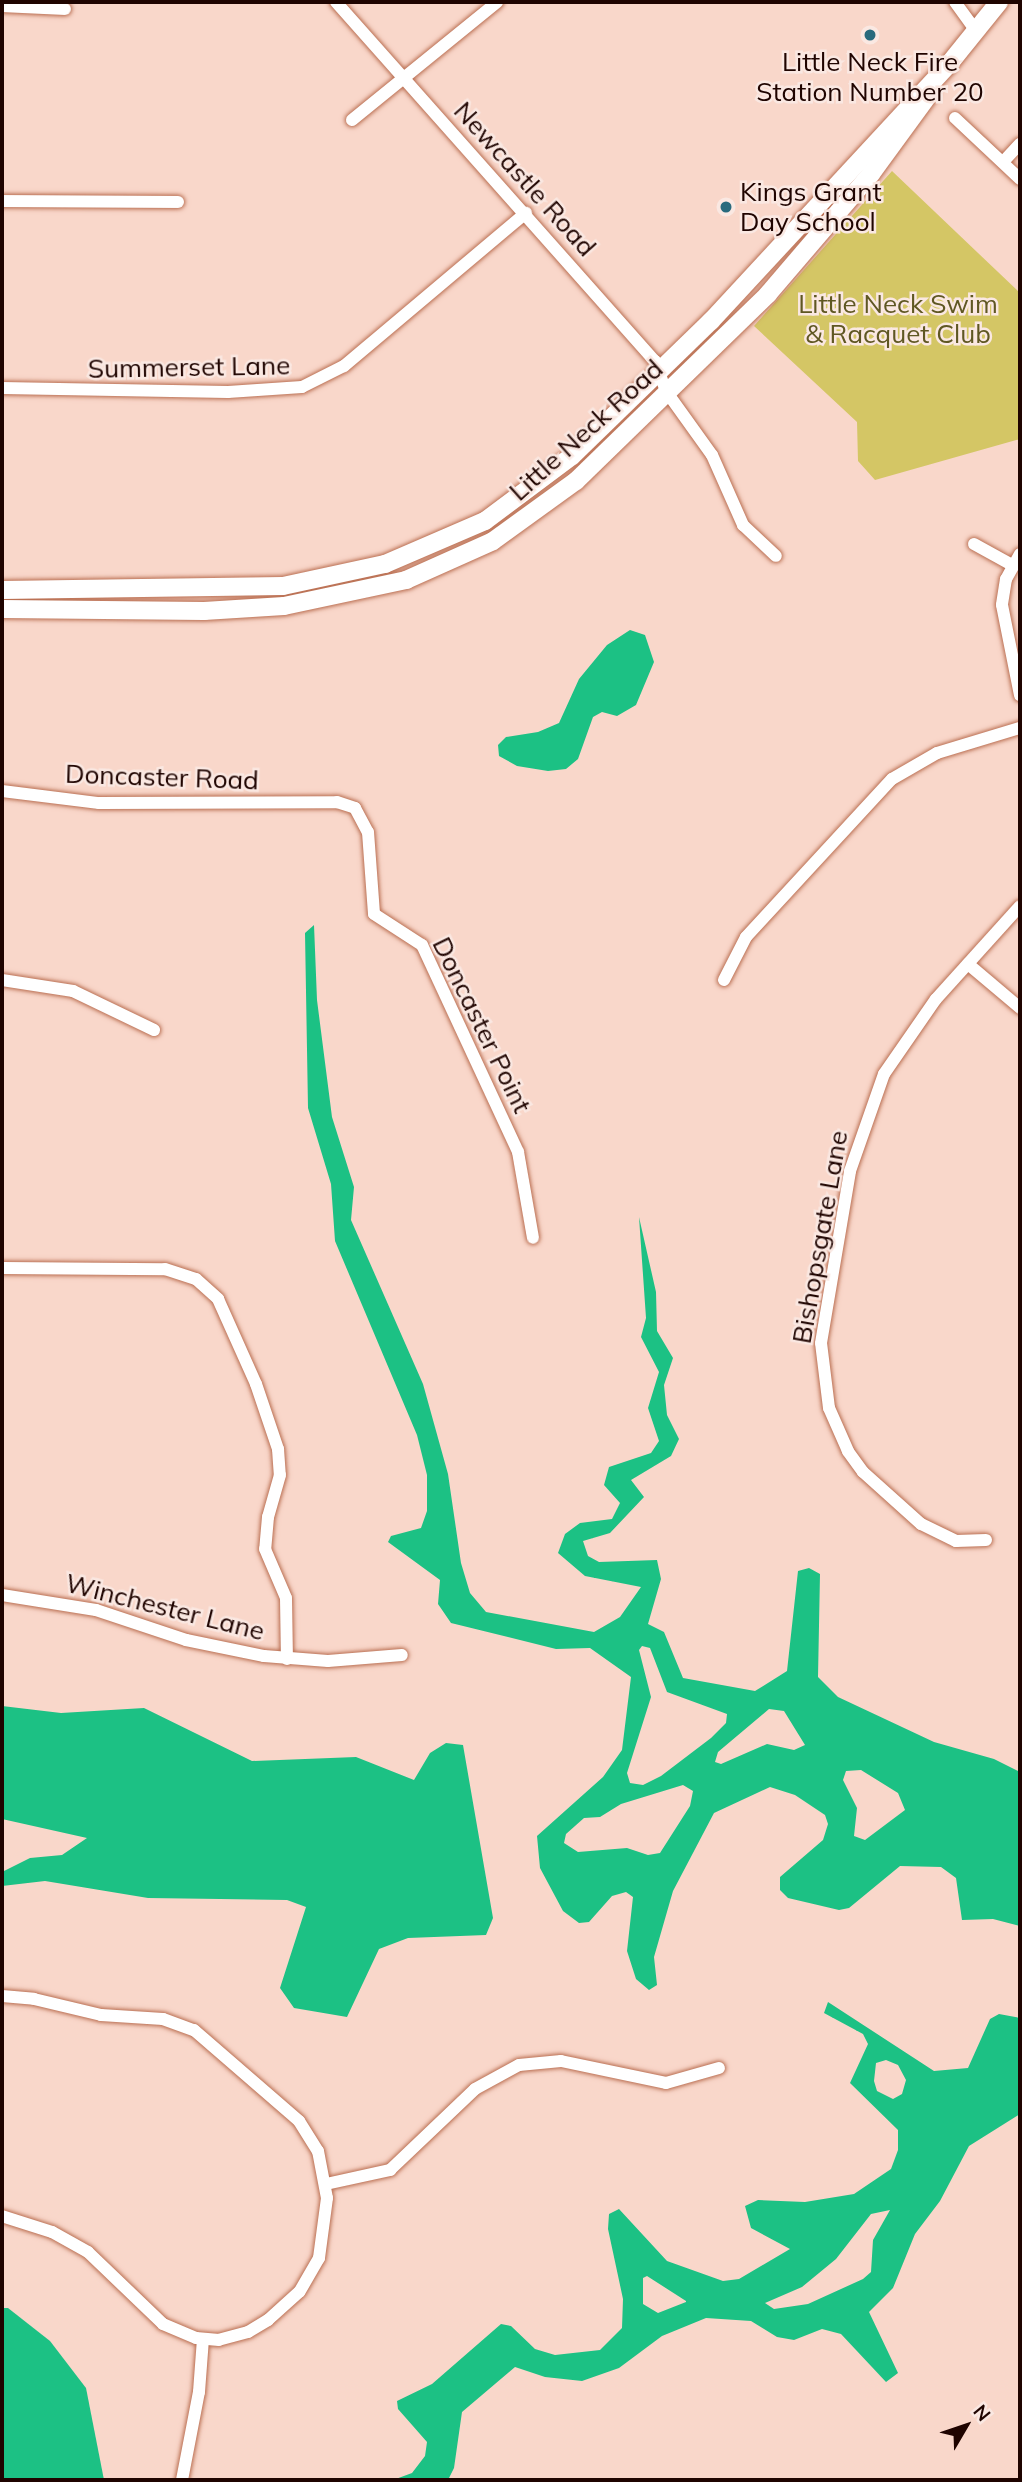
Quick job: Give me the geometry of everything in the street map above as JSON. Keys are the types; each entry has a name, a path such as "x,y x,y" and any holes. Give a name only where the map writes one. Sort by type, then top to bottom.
{"street":[{"name":"Newcastle Road","path":"336,2 526,213 660,371 668,394 712,454 743,525 776,556"},
{"path":"352,120 497,2"},
{"path":"955,2 976,31"},
{"name":"Little Neck Road","path":"2,609 248,609 320,601 406,580 460,558 538,511 668,394 768,294 871,174 949,64 999,2"},
{"path":"2,6 65,9"},
{"name":"Little Neck Road","path":"2,590 246,589 320,581 385,565 450,539 510,505 572,456 758,272 856,160 949,64"},
{"path":"955,118 1020,178"},
{"path":"1003,162 1020,144"},
{"path":"856,160 871,174"},
{"path":"2,201 178,202"},
{"name":"Summerset Lane","path":"2,388 228,393 302,387 344,366 526,213"},
{"path":"974,544 1012,565"},
{"path":"1020,554 1012,565 1002,605 1020,695"},
{"path":"724,980 746,937 883,786 937,753 1020,728"},
{"name":"Doncaster Road","path":"2,791 99,803 279,803"},
{"name":"Doncaster Point","path":"279,803 337,802 362,814 368,832 374,914 422,945 518,1152 533,1238"},
{"name":"Bishopsgate Lane","path":"986,1541 957,1541 921,1524 863,1472 848,1451 829,1408 821,1354 822,1324 850,1171 870,1108 911,1032 1020,906"},
{"path":"968,964 1020,1007"},
{"path":"2,980 73,991 154,1030"},
{"path":"2,1268 165,1269 196,1279 218,1299 256,1384 278,1449 280,1475 268,1517 265,1549 286,1598 287,1659"},
{"name":"Winchester Lane","path":"2,1595 96,1610 186,1640 287,1659 368,1661 402,1655"},
{"path":"2,1997 34,1998 101,2015 163,2019 194,2030 299,2121 318,2151 326,2184 324,2241 299,2291 248,2332 203,2339 180,2333 146,2312 104,2266 71,2241 2,2216"},
{"path":"326,2184 390,2170 475,2089 519,2066 561,2062 666,2083 719,2068"},
{"path":"182,2480 199,2392 203,2339"}],"green space":[{"name":"Little Neck Swim & Racquet Club","path":"892,171 1020,293 1020,439 875,480 858,461 857,422 754,326"}],"shaded area":[{"path":"630,630 645,635 654,662 636,705 617,716 602,712 593,717 578,759 566,769 548,771 517,766 499,756 498,745 506,737 538,732 559,723 579,679 607,645"},
{"path":"314,925 317,1000 332,1117 354,1187 351,1220 423,1384 448,1474 461,1563 470,1593 486,1612 594,1632 620,1617 641,1587 585,1576 558,1553 565,1534 580,1523 612,1519 620,1503 604,1485 609,1467 651,1453 659,1441 648,1408 659,1372 641,1337 646,1318 639,1217 656,1292 657,1331 673,1358 664,1385 667,1415 679,1439 671,1456 631,1480 644,1497 610,1533 583,1541 588,1556 599,1562 657,1560 661,1579 648,1624 664,1632 683,1678 755,1691 787,1671 798,1571 809,1568 820,1574 818,1677 838,1697 934,1742 994,1759 1020,1772 1020,1926 993,1919 962,1920 956,1878 941,1867 900,1866 849,1908 839,1910 788,1898 780,1890 780,1877 823,1840 828,1824 825,1815 795,1795 770,1787 714,1813 673,1891 654,1957 657,1985 649,1990 636,1979 627,1951 633,1897 626,1892 612,1896 589,1922 579,1923 563,1911 540,1868 537,1836 603,1777 622,1750 631,1677 590,1648 556,1649 451,1623 438,1604 440,1580 388,1542 391,1536 421,1528 427,1511 427,1475 417,1435 335,1241 331,1184 308,1108 305,933","holes":["642,1646 650,1648 667,1692 727,1714 726,1723 711,1738 661,1776 643,1785 630,1783 627,1773 651,1697 639,1650","769,1709 784,1711 805,1745 794,1750 767,1744 721,1764 715,1762 718,1752","861,1770 898,1793 905,1810 865,1840 854,1836 857,1808 843,1780 846,1771","683,1785 693,1791 690,1806 660,1853 648,1855 627,1848 578,1852 564,1843 566,1834 584,1818 600,1817 621,1804"]},
{"path":"2,1706 61,1713 144,1708 252,1761 356,1757 414,1780 430,1753 446,1743 463,1745 493,1918 486,1935 408,1938 379,1949 347,2017 294,2008 280,1988 306,1907 287,1900 148,1898 45,1881 2,1886 2,1872 30,1858 62,1855 87,1838 2,1819"},
{"path":"828,2002 934,2071 968,2068 990,2019 999,2014 1020,2018 1020,2114 969,2146 940,2201 915,2234 893,2288 869,2312 898,2373 886,2382 841,2334 822,2329 794,2340 777,2337 751,2321 706,2318 662,2336 619,2368 582,2381 545,2377 515,2367 462,2412 454,2468 448,2480 393,2480 412,2473 425,2456 427,2442 398,2409 397,2401 432,2384 501,2324 511,2326 535,2349 555,2355 600,2350 622,2328 623,2299 608,2229 609,2214 619,2209 667,2261 723,2281 739,2279 790,2249 751,2228 745,2206 758,2200 805,2202 854,2194 891,2169 898,2150 898,2130 850,2083 868,2044 863,2034 824,2013","holes":["886,2060 898,2065 906,2080 902,2094 893,2099 877,2091 874,2081 876,2063","890,2210 873,2240 871,2272 863,2279 808,2304 774,2309 765,2303 802,2287 836,2259 871,2214","647,2276 686,2302 658,2313 643,2304 643,2278"]},
{"path":"2,2308 8,2308 50,2341 86,2388 104,2480 2,2480"}],"place":[{"name":"Little Neck Fire Station Number 20","path":"870,35"},
{"name":"Kings Grant Day School","path":"726,207"}]}
